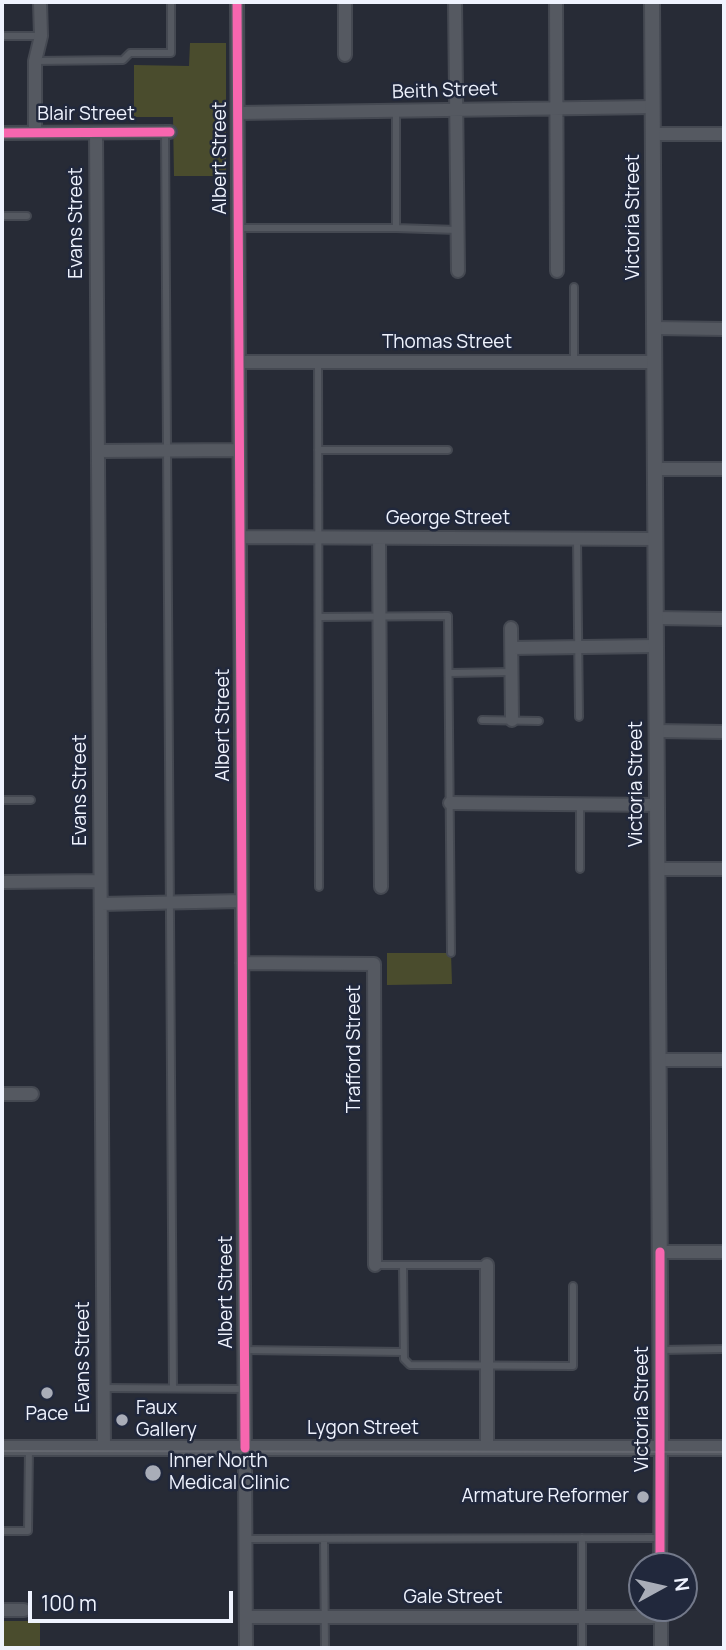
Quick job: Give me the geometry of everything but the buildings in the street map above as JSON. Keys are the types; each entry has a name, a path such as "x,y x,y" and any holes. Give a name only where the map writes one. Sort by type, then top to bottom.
{"street":[{"path":"35,133 35,61 41,36 40,2"},
{"name":"Albert Street","path":"237,2 246,1648"},
{"path":"345,2 345,55"},
{"path":"455,2 458,271"},
{"path":"556,2 557,271"},
{"name":"Victoria Street","path":"652,2 660,1552"},
{"name":"Beith Street","path":"238,113 653,107"},
{"name":"Evans Street","path":"96,132 104,1448"},
{"name":"Blair Street","path":"2,133 168,132"},
{"path":"653,134 724,134"},
{"path":"654,328 724,328"},
{"name":"Thomas Street","path":"239,362 654,362"},
{"path":"98,451 239,450"},
{"path":"655,469 724,469"},
{"name":"George Street","path":"240,537 655,540"},
{"path":"379,538 381,887"},
{"path":"656,618 724,619"},
{"path":"511,628 512,720"},
{"path":"512,648 656,646"},
{"path":"657,731 724,732"},
{"path":"450,803 657,805"},
{"path":"657,869 724,869"},
{"path":"2,882 100,881"},
{"path":"101,904 242,901"},
{"name":"Trafford Street","path":"242,963 374,964 374,1265"},
{"path":"659,1060 724,1059"},
{"path":"2,1094 32,1094"},
{"path":"660,1252 724,1252"},
{"path":"487,1265 487,1448"},
{"name":"Lygon Street","path":"2,1448 724,1448"},
{"path":"2,1610 24,1610"},
{"name":"Gale Street","path":"246,1617 628,1615"},
{"path":"661,1622 661,1648"}],"lane":[{"path":"35,61 123,60 130,53 171,53 171,2"},
{"path":"2,36 41,36"},
{"path":"396,111 396,228"},
{"path":"168,132 167,451 173,1388"},
{"path":"2,216 27,216"},
{"path":"239,228 457,230"},
{"path":"574,287 574,362"},
{"path":"318,362 319,887"},
{"path":"318,450 448,450"},
{"path":"577,539 579,717"},
{"path":"319,617 448,616 451,953"},
{"path":"449,673 512,672"},
{"path":"482,720 539,720"},
{"path":"2,800 31,800"},
{"path":"580,804 580,869"},
{"path":"374,1265 487,1265"},
{"path":"403,1265 403,1352 404,1359 411,1365 573,1366 573,1286"},
{"path":"661,1350 724,1349"},
{"path":"244,1350 403,1352"},
{"path":"104,1388 245,1389"},
{"path":"2,1531 28,1531 29,1448"},
{"path":"582,1538 582,1648"},
{"path":"246,1539 660,1538"},
{"path":"324,1539 325,1648"}],"green space":[{"path":"190,43 226,43 226,176 174,176 173,117 134,117 134,65 189,66"},
{"path":"387,953 451,953 452,984 387,985"},
{"path":"2,1621 40,1621 40,1648 2,1648"}],"tram line":[{"path":"2,1451 724,1452"}],"cycle path":[{"path":"237,2 245,1448"},
{"path":"2,133 170,132"},
{"path":"660,1252 660,1552"}],"place":[{"name":"Pace","path":"47,1393"},
{"name":"Faux Gallery","path":"122,1420"},
{"name":"Inner North Medical Clinic","path":"153,1473"},
{"name":"Armature Reformer","path":"643,1497"}]}
